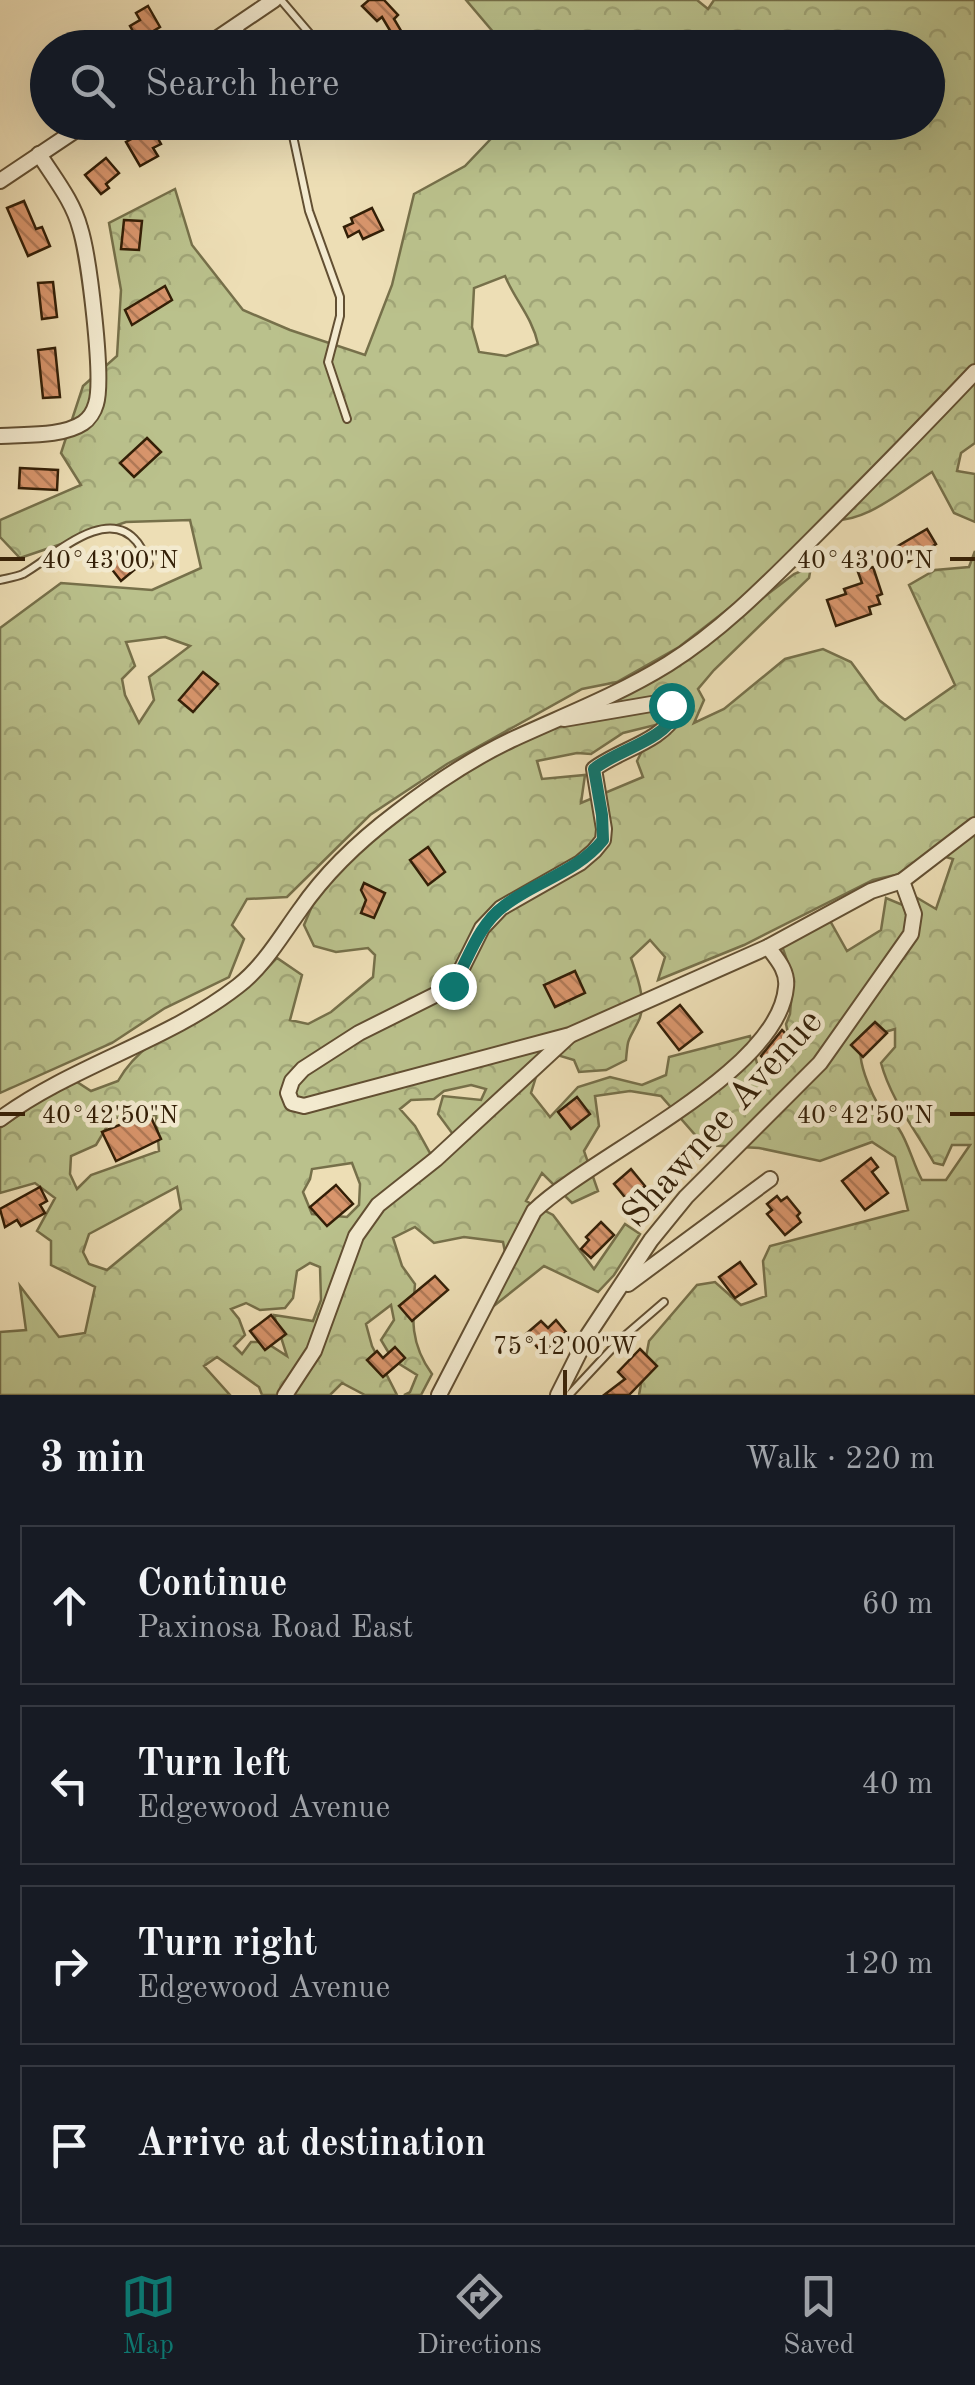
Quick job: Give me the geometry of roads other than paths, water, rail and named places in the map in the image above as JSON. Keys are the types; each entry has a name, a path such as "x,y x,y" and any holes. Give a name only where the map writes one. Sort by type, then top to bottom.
{"street":[{"path":"228,30 249,7 278,0"},
{"path":"0,182 60,140"},
{"path":"0,436 72,428 84,422 96,403 98,366 80,227 39,154"},
{"path":"0,1119 39,1093 197,1012 239,986 281,939 326,876 364,838 449,776 510,741 564,720 667,665 758,592 975,372"},
{"path":"564,720 663,702 676,713 670,727 612,755 594,769 604,829 603,840 594,851 501,908 482,928 453,986 360,1033 303,1069 288,1093 292,1103 304,1106 570,1034 768,947 871,891 902,881 975,825"},
{"name":"Shawnee Avenue","path":"558,1395 588,1336 651,1240 686,1198 820,1063 912,934 914,914 902,881"},
{"path":"439,1395 534,1212 554,1192 641,1137 724,1077 772,1024 787,986 784,968 768,947"},
{"path":"285,1395 314,1352 356,1236 378,1205 436,1159 570,1034"},
{"path":"620,1290 770,1179"}],"lane":[{"path":"278,0 306,30"},
{"path":"236,24 240,30"},
{"path":"294,140 309,211 340,297 340,316 328,362 347,419"},
{"path":"0,580 19,576 79,536 98,531 128,534 149,564"},
{"path":"569,1395 621,1339 664,1302"}]}
